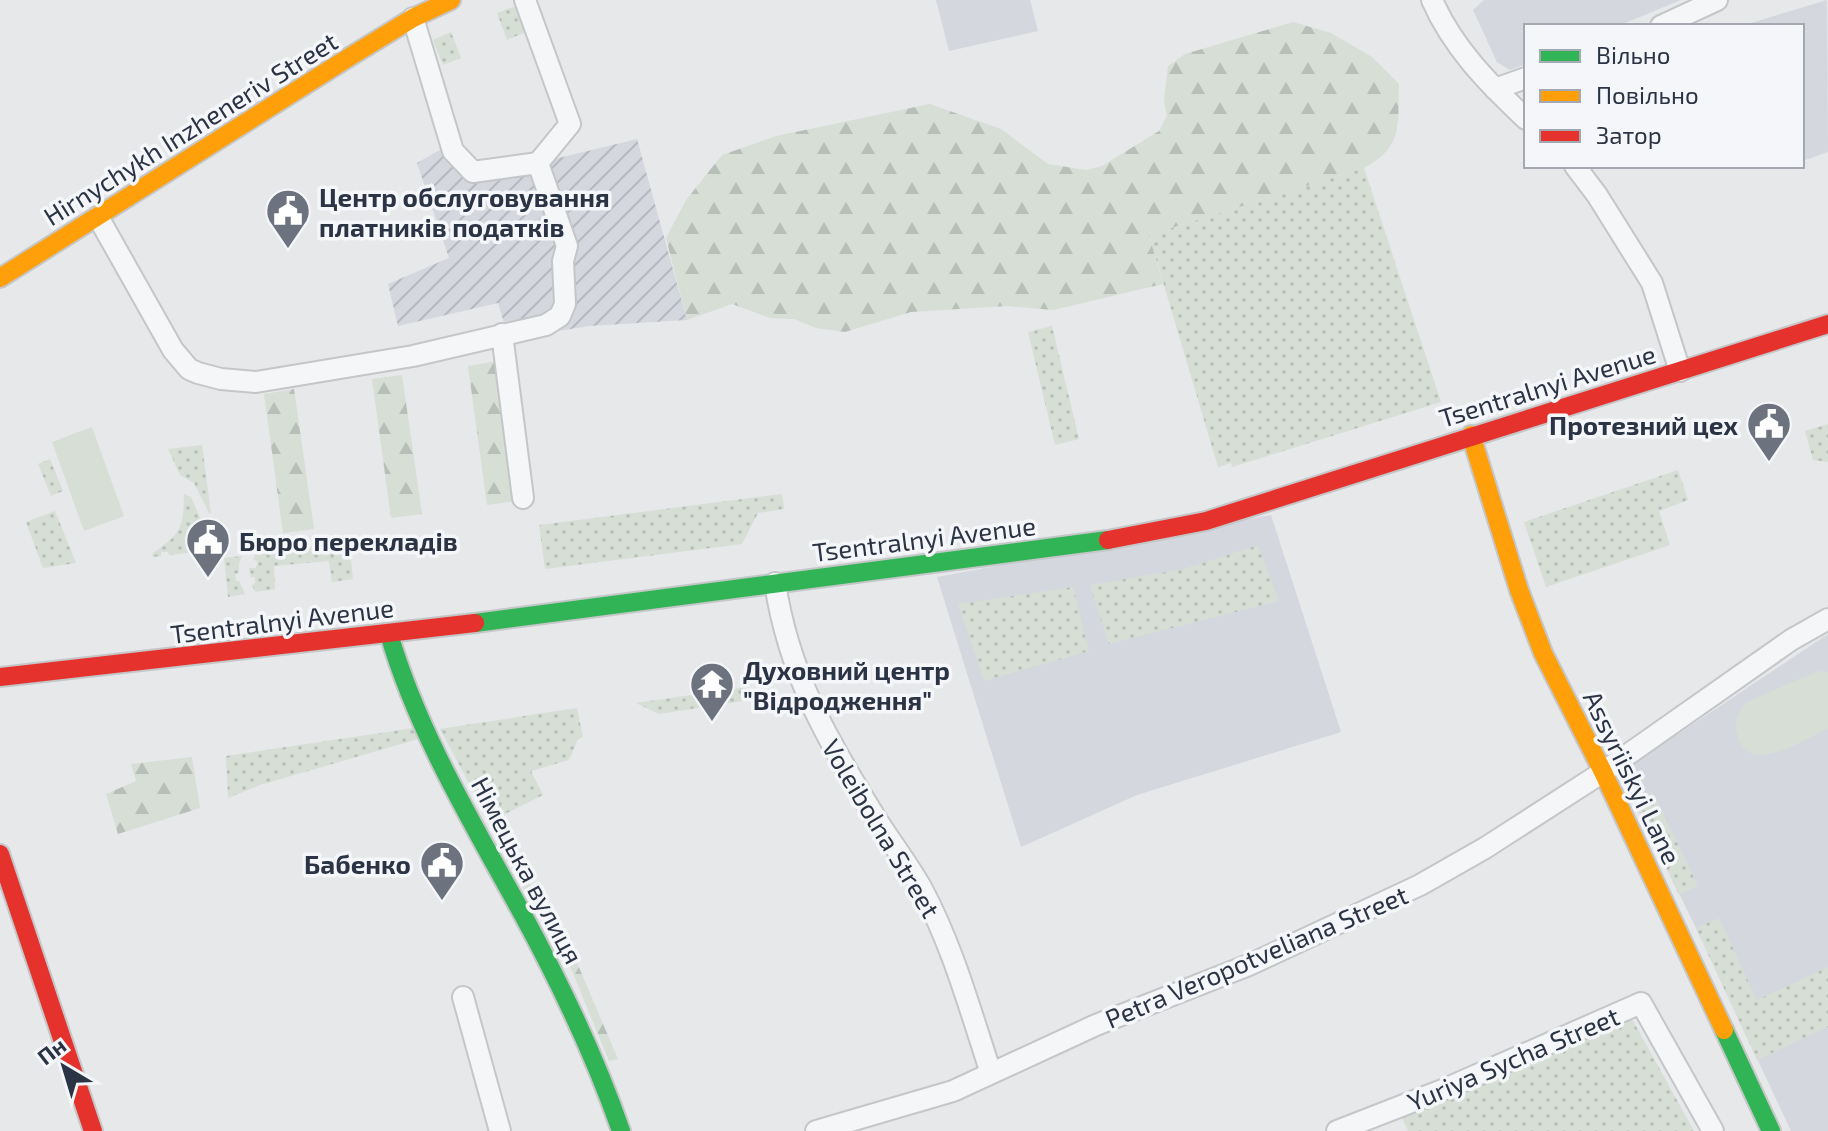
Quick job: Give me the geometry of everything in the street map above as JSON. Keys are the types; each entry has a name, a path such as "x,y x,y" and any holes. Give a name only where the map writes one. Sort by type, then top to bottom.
{"street":[{"name":"Hirnychykh Inzheneriv Street","path":"0,278 413,18 451,0"},
{"path":"413,18 453,151 462,163 473,172 538,163 570,124 525,0"},
{"path":"1432,0 1456,45 1524,117"},
{"path":"1665,24 1717,0"},
{"path":"1495,89 1524,79"},
{"path":"98,217 173,350 189,369 209,376 256,382 413,356 546,325 560,316 565,304 563,261 567,246 538,163"},
{"path":"1577,168 1652,283 1680,371"},
{"name":"Tsentralnyi Avenue","path":"0,677 389,634 1133,537 1206,521 1828,324"},
{"path":"502,334 523,498"},
{"name":"Assyriiskyi Lane","path":"1471,435 1519,590 1543,653 1603,772 1771,1131"},
{"name":"Voleibolna Street","path":"775,583 785,638 797,674 835,751 920,887 944,934 991,1073"},
{"name":"Petra Veropotveliana Street","path":"816,1131 953,1091 1096,1025 1249,965 1420,885 1485,848 1603,772 1791,640 1828,619"},
{"name":"Німецька вулиця","path":"389,634 420,721 485,848 562,987 594,1057 621,1131"},
{"path":"0,854 93,1131"},
{"path":"463,997 500,1131"},
{"name":"Yuriya Sycha Street","path":"1337,1131 1445,1089 1641,1003 1713,1131"}],"shaded area":[{"path":"936,0 1030,0 1038,31 949,51"},
{"path":"1484,0 1681,0 1623,24 1524,24 1524,65 1510,70 1497,62 1473,10"},
{"path":"1827,0 1828,152 1804,160 1804,24 1748,24"},
{"path":"637,139 687,320 589,326 509,339 498,303 398,326 388,284 449,258 417,163 450,144 461,163 538,163"},
{"path":"1271,515 1341,732 1137,795 1021,847 937,577"},
{"path":"1828,634 1828,1131 1791,1131 1620,773"}],"green space":[{"path":"516,6 526,32 507,40 497,13"},
{"path":"1293,22 1331,33 1372,57 1399,84 1398,122 1393,142 1377,160 1364,168 1149,235 1163,284 1053,310 1007,306 911,312 845,332 816,328 794,319 770,318 732,304 687,320 666,238 686,200 722,155 776,136 930,104 1001,129 1048,164 1086,170 1102,166 1159,131 1167,116 1164,100 1168,66 1185,54"},
{"path":"451,32 461,58 443,65 433,40"},
{"path":"1364,168 1441,402 1232,467 1231,463 1218,467 1149,235"},
{"path":"1052,326 1079,439 1055,445 1028,332"},
{"path":"498,361 517,501 487,505 468,366"},
{"path":"402,375 422,514 391,518 372,379"},
{"path":"294,389 314,529 283,533 264,394"},
{"path":"1828,424 1828,462 1813,460 1805,431"},
{"path":"92,427 124,516 84,531 52,442"},
{"path":"202,445 211,513 194,483 180,475 168,449"},
{"path":"50,459 63,491 51,496 38,464"},
{"path":"1678,470 1688,500 1659,511 1670,545 1546,587 1524,522"},
{"path":"184,494 191,497 200,518 210,526 213,550 169,555 168,552 161,552 161,556 153,557 152,554 178,530 183,516"},
{"path":"782,494 784,509 758,513 742,544 545,569 539,525"},
{"path":"55,511 76,563 43,568 26,522"},
{"path":"349,542 353,579 332,582 329,561 274,566 275,589 255,592 252,585 255,577 251,577 249,568 256,568 258,561 253,560 256,552"},
{"path":"1258,545 1279,601 1109,644 1090,585 1184,569"},
{"path":"242,556 239,573 235,574 245,594 228,597 224,558"},
{"path":"1073,587 1089,651 984,681 958,604"},
{"path":"1818,671 1828,672 1828,729 1772,753 1754,754 1746,750 1737,736 1736,726 1742,708 1749,701"},
{"path":"747,687 749,700 659,714 636,703"},
{"path":"577,708 583,737 578,739 569,760 531,771 543,795 499,817 485,813 440,729"},
{"path":"414,728 418,739 260,785 228,798 226,756"},
{"path":"192,757 200,808 118,834 106,794 136,781 131,764"},
{"path":"1653,792 1698,886 1679,895 1634,800"},
{"path":"512,855 575,958 618,1059 609,1061 568,961 506,859"},
{"path":"1719,918 1757,1000 1828,967 1828,1027 1757,1060 1696,928"},
{"path":"1632,1019 1694,1131 1408,1131 1401,1116"}],"traffic: fast":[{"path":"475,623 1108,540"},
{"path":"389,634 431,742 564,994 621,1131"},
{"path":"1724,1030 1771,1131"}],"traffic: slow":[{"path":"0,278 351,56 413,18 451,0"},
{"path":"1471,435 1519,590 1543,653 1603,772 1724,1030"}],"traffic: jam":[{"path":"1108,540 1206,521 1828,324"},
{"path":"0,677 475,623"},
{"path":"0,854 93,1131"}],"place":[{"name":"Центр обслуговування платників податків","path":"288,250"},
{"name":"Протезний цех","path":"1769,463"},
{"name":"Бюро перекладів","path":"208,579"},
{"name":"Духовний центр \"Відродження\"","path":"712,723"},
{"name":"Бабенко","path":"442,902"}]}
